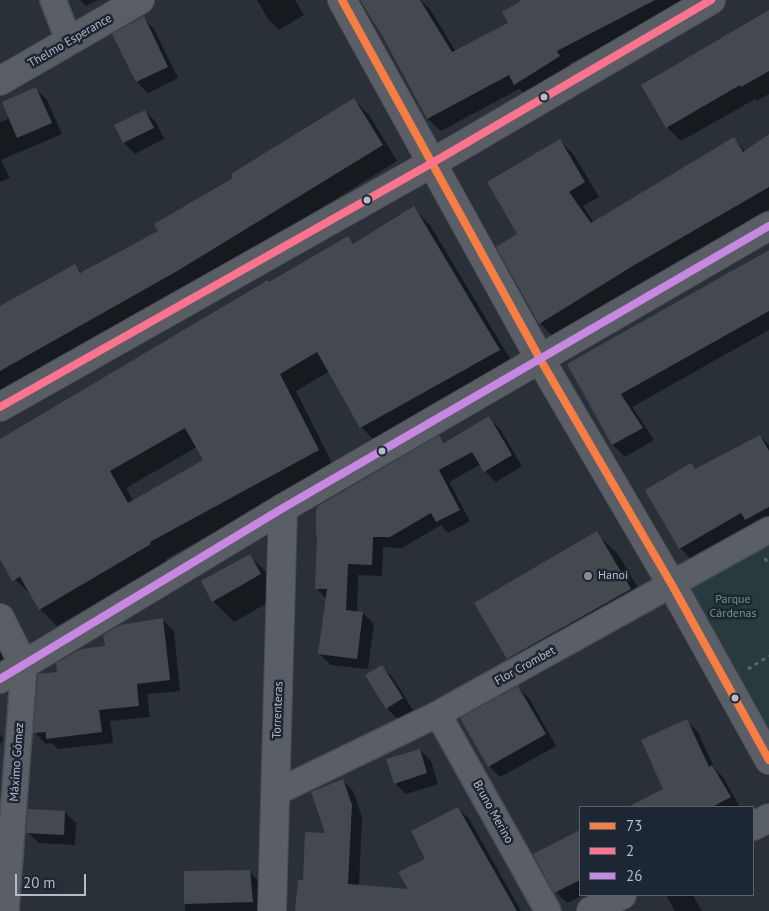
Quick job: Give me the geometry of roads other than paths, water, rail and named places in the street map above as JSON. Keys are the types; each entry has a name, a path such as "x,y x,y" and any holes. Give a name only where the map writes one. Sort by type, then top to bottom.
{"main road":[{"name":"Thelmo Esperance","path":"0,81 140,0"},
{"path":"0,407 432,163 711,0"},
{"path":"0,679 283,508 769,226"},
{"path":"0,618 24,666"}],"street":[{"path":"53,0 69,41"},
{"path":"342,0 540,359 672,585 769,760"},
{"name":"Torrenteras","path":"272,911 283,508"},
{"name":"Flor Crombet","path":"276,793 438,714 769,530"},
{"name":"Máximo Gómez","path":"6,911 24,666"},
{"name":"Bruno Merino","path":"438,714 548,911"},
{"path":"754,826 769,818"},
{"path":"591,911 620,896"}],"place":[{"name":"Hanoi","path":"588,576"}],"park label":[{"name":"Parque Cárdenas","path":"733,607"}]}
